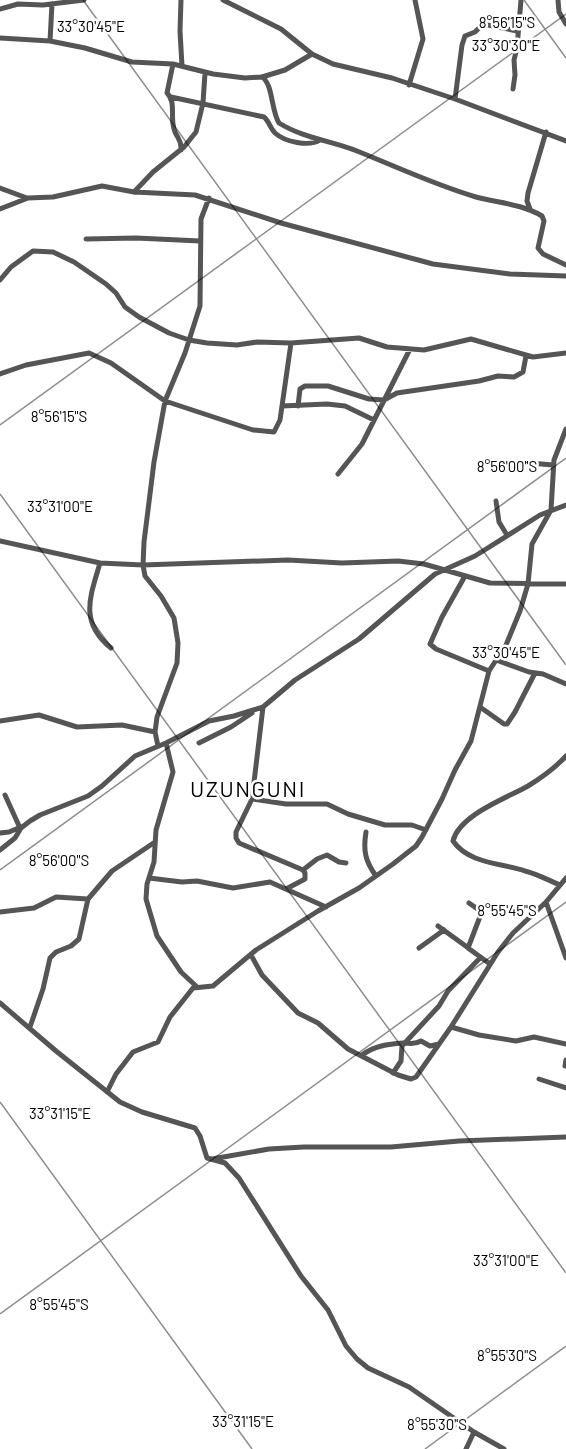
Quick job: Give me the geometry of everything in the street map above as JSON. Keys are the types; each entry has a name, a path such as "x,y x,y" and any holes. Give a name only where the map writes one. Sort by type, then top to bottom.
{"street":[{"path":"0,9 18,4 52,4 84,0"},
{"path":"181,0 182,66"},
{"path":"223,0 281,29 312,54 333,64 392,78 566,141"},
{"path":"409,85 423,39 415,0"},
{"path":"513,89 521,0"},
{"path":"558,0 559,12 566,24"},
{"path":"50,40 52,4"},
{"path":"455,99 465,36 488,23 517,31"},
{"path":"0,38 50,40 132,62 173,64 205,73 245,78 262,77 285,70 312,54"},
{"path":"173,64 167,93 171,97 264,117 276,133 286,138 310,144 320,140"},
{"path":"134,192 153,172 181,150 196,132 203,103 205,73"},
{"path":"262,77 269,85 272,108 279,123 320,140 355,150 447,188 479,198 530,209 542,216 544,221 538,248 543,254 566,265"},
{"path":"171,97 173,122 175,132 181,142 181,150"},
{"path":"530,209 527,201 528,193 546,132"},
{"path":"0,209 28,198 53,197 102,186 134,192 195,195 281,222 427,262 510,274 566,276"},
{"path":"0,188 28,198"},
{"path":"158,746 155,732 157,717 177,663 177,630 168,607 145,576 143,565 145,531 165,401 200,306 201,219 209,198"},
{"path":"87,239 135,238 200,241"},
{"path":"0,280 11,267 33,251 53,252 74,262 112,288 125,307 139,317 189,340 226,345 359,338 382,346 410,349 435,348 471,339 526,356 545,357 566,353"},
{"path":"1,373 14,368 90,353 111,363 165,401 253,430 273,432 276,429 282,406 291,343"},
{"path":"338,474 362,444 410,349"},
{"path":"298,406 300,389 305,386 334,387 369,399 384,400 401,392 479,381 498,375 518,376 523,372 526,356"},
{"path":"282,406 345,405 374,420"},
{"path":"107,1092 116,1074 133,1052 158,1042 173,1013 191,989 213,986 251,954 376,876 416,846 471,741 489,671 511,635 528,584 532,544 551,510 553,465 556,450 566,429"},
{"path":"518,462 553,465"},
{"path":"496,501 500,522 507,535"},
{"path":"0,833 22,827 40,815 88,796 130,759 209,721 263,707 295,680 360,639 428,579 443,569 475,556 551,510 566,505"},
{"path":"0,541 100,563 143,565 288,560 342,563 398,561 443,569 497,584 566,584"},
{"path":"100,563 89,610 94,630 99,638 111,648"},
{"path":"465,576 430,644 436,649 489,671"},
{"path":"496,660 543,674 566,684"},
{"path":"480,707 507,724 534,673"},
{"path":"263,707 252,799 236,832 237,841 303,870 305,879 286,889"},
{"path":"199,743 231,727 255,710"},
{"path":"0,721 39,716 77,727 122,725 155,732"},
{"path":"166,743 173,772 156,830 154,862 148,878 146,899 157,936 181,972 196,987"},
{"path":"560,885 525,870 475,858 453,841 457,832 472,817 528,786 566,756"},
{"path":"5,795 22,827"},
{"path":"252,799 286,804 327,804 348,814 385,825 411,825 426,830"},
{"path":"0,850 15,838 22,827"},
{"path":"366,832 364,854 369,867 376,876"},
{"path":"30,1027 50,958 79,939 88,899 112,871 155,842"},
{"path":"303,870 317,858 327,855 346,863"},
{"path":"148,878 182,882 197,881 233,888 270,882 326,907"},
{"path":"251,954 262,975 294,1010 318,1023 348,1049 404,1078 415,1078 513,933 546,902 566,878"},
{"path":"0,912 34,908 56,897 88,899"},
{"path":"546,902 566,958"},
{"path":"467,947 481,914 469,903"},
{"path":"438,926 490,964"},
{"path":"419,948 444,930"},
{"path":"393,1072 401,1061 401,1047 404,1043 439,1006 448,991 480,958"},
{"path":"0,1003 56,1052 120,1102 134,1109 195,1128 208,1160"},
{"path":"451,1027 479,1035 516,1041 534,1037 566,1044"},
{"path":"362,1055 374,1047 404,1043 414,1045 422,1041 430,1046 439,1044"},
{"path":"539,1079 566,1088"},
{"path":"208,1160 263,1150 304,1147 384,1147 459,1140 566,1137"},
{"path":"208,1160 225,1163 239,1178 301,1276 328,1310 346,1346 357,1359 368,1368 409,1387 474,1432 504,1449"},
{"path":"466,1449 474,1432"}],"district":[{"name":"UZUNGUNI","path":"248,789"}]}
